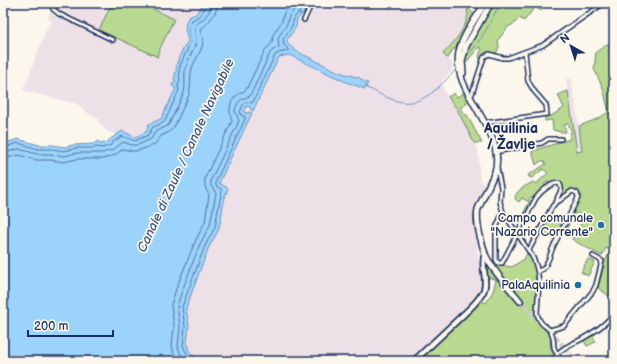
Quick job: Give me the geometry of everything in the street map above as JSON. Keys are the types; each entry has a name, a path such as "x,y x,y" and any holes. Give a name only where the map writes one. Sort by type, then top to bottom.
{"main road":[{"path":"485,3 461,44 458,58 464,84 490,133 495,152 496,166 477,213 479,230 485,254 496,273 520,301"},
{"path":"460,63 468,42 490,3"}],"street":[{"path":"52,3 53,9 59,14 113,40"},
{"path":"304,20 312,3"},
{"path":"470,96 486,55 489,54 508,58 543,45 604,3"},
{"path":"485,123 546,114 546,105 528,81 526,52"},
{"path":"495,152 542,143 548,139 561,139"},
{"path":"496,166 501,188 500,202 503,212 529,250 538,271 538,318 552,333 554,347 562,361"},
{"path":"492,177 500,184"},
{"path":"503,212 496,231 496,260 498,263 502,263 536,198 544,190 557,182 561,187 557,201"},
{"path":"529,250 552,207 557,201 572,191 578,195 578,200 550,252 548,262 543,269 538,271"},
{"path":"414,361 460,318 481,295 486,283 484,261 485,254"},
{"path":"550,330 564,326 595,288 602,261 593,256"},
{"path":"554,361 557,354 567,346 600,328 613,315"}],"shaded area":[{"path":"49,3 204,3 195,15 191,15 185,34 188,41 175,70 176,81 174,84 176,88 161,119 149,124 146,132 135,137 122,131 118,134 109,133 98,122 99,119 90,115 77,104 22,90 28,79 47,28 53,21 48,19 50,10"},
{"path":"305,3 480,3 478,7 471,5 467,12 468,16 465,25 452,44 448,56 453,67 451,72 442,81 443,89 457,109 478,150 480,180 485,185 476,205 474,215 482,287 480,292 461,312 410,361 212,361 216,358 215,357 210,360 197,359 188,348 189,325 186,308 187,303 208,249 218,231 224,199 228,188 219,183 247,113 244,112 247,106 253,111 278,57 289,55 364,89 367,83 360,78 339,72 296,51 287,43 287,40 296,27 297,20 301,15 299,13 303,15 308,5"},
{"path":"571,78 583,151 577,152 566,79"}],"green space":[{"path":"112,3 141,3 174,19 157,55 158,57 99,30"},
{"path":"493,3 540,3 544,7 541,11 535,7 524,21 519,18 515,23 508,27 498,40 499,47 496,54 487,52 484,54 481,61 479,55 482,49 479,47 464,65 468,45"},
{"path":"468,9 473,13 473,20 455,49 453,49 447,58 443,54 465,25"},
{"path":"608,44 611,54 614,53 614,237 608,249 606,248 602,256 572,239 582,221 581,216 578,213 574,214 564,234 562,233 580,198 578,193 572,189 559,198 564,189 562,185 556,181 550,184 547,182 544,185 546,187 534,198 531,197 529,200 532,202 526,213 524,212 529,202 522,198 519,202 515,199 515,196 521,189 533,182 536,184 548,173 543,169 532,178 529,177 528,175 546,164 544,161 541,161 536,165 532,151 570,139 570,133 572,132 568,124 564,125 566,132 561,132 553,130 552,120 545,121 545,117 551,116 564,108 558,95 568,91 577,152 582,151 579,126 597,119 609,112 603,88 594,69 596,52"},
{"path":"454,93 457,97 463,93 467,101 466,104 460,108 464,114 467,115 482,143 474,143 457,109 448,97"},
{"path":"548,218 562,225 555,239 541,231"},
{"path":"614,244 614,288 609,296 598,288 605,261"},
{"path":"528,252 535,266 537,279 535,309 536,319 548,333 550,338 551,349 554,357 550,361 418,361 472,310 480,300 486,303 493,291 496,280 488,278 485,266 486,260 498,279 518,302 522,299 497,270 489,258 499,265 512,267 524,259"},
{"path":"588,259 595,262 588,276 581,272"},
{"path":"592,334 596,342 587,346 583,339"}],"water":[{"name":"Canale di Zaule / Canale Navigabile","path":"204,3 308,4 303,15 299,13 301,15 297,20 296,27 287,40 287,43 296,51 339,72 360,78 364,82 368,83 365,89 346,82 289,55 279,57 253,111 250,107 246,106 244,112 252,113 219,183 228,188 224,199 218,231 208,249 186,308 189,325 187,344 189,351 197,359 201,360 208,360 215,356 216,357 212,361 3,361 3,144 18,139 39,145 65,147 94,144 98,141 101,144 108,142 122,131 135,137 146,132 149,124 161,119 176,88 172,86 172,84 176,81 174,80 177,63 180,54 188,41 185,29 186,21 191,16 195,15"}],"waterway":[{"path":"465,58 471,52 489,25 500,3"},
{"path":"365,87 394,100 413,102 429,95 457,69"}],"tunnel":[{"path":"520,301 541,322"},
{"path":"550,332 577,361"}],"place":[{"name":"Campo comunale \"Nazario Corrente\"","path":"601,225"},
{"name":"PalaAquilinia","path":"578,285"}],"district":[{"name":"Aquilinia / Žavlje","path":"511,136"}]}
